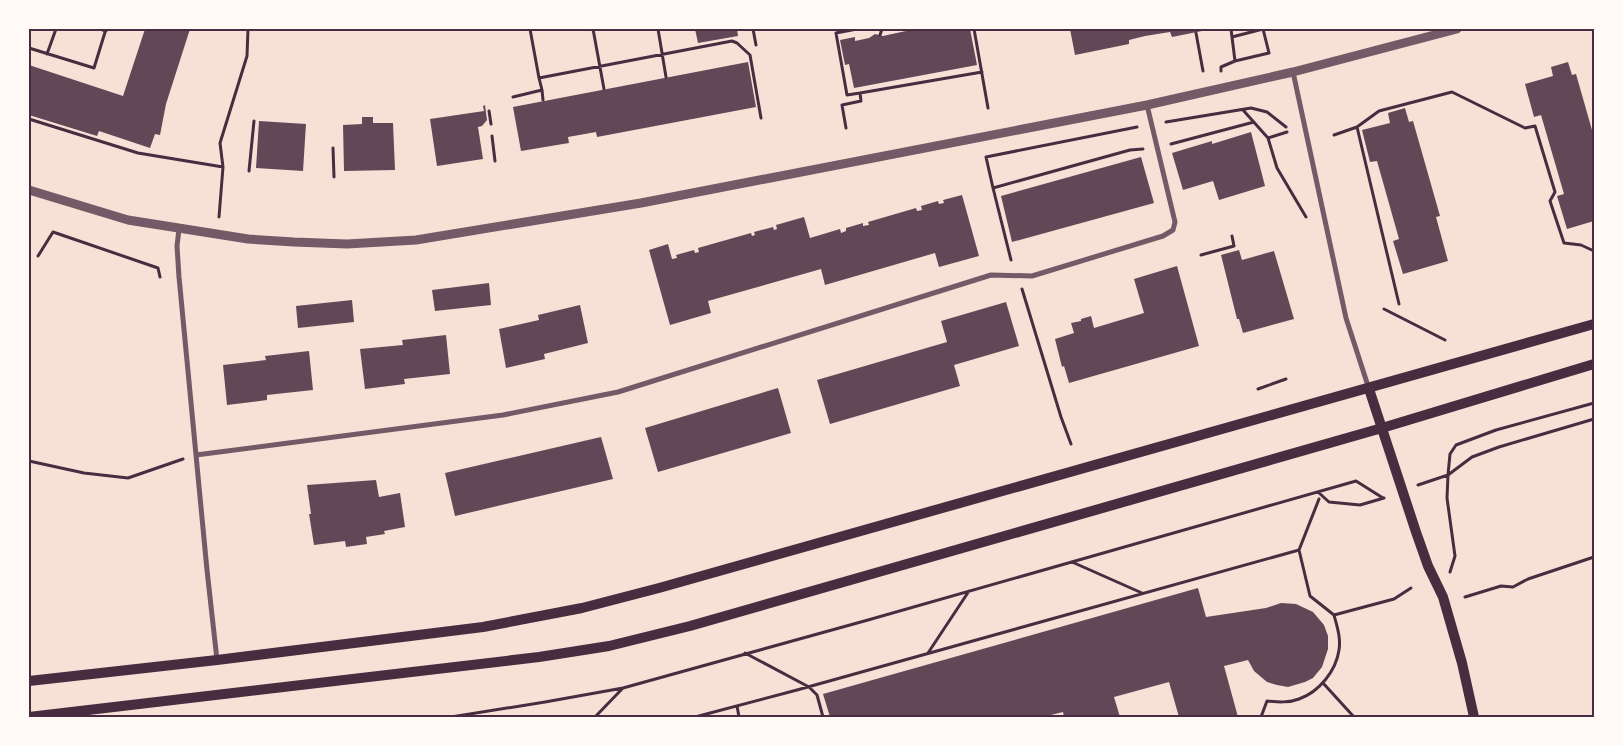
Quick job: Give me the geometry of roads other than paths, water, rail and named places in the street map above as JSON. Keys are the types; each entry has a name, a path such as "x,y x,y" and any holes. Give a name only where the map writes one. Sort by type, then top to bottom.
{"main road":[{"path":"29,681 217,660 483,626 582,608 1369,389 1594,324"},
{"path":"29,717 539,657 609,646 710,620 1382,428 1594,364"},
{"path":"1369,389 1428,566 1443,597 1462,663 1474,717"}],"street":[{"path":"29,190 128,220 248,239 294,242 391,242 444,237 641,203 1147,105 1293,72 1457,29"},
{"path":"1293,72 1346,318 1369,389"},
{"path":"196,455 503,415 618,392 991,275 1032,276 1163,236 1173,230 1176,222 1147,105"},
{"path":"180,229 177,246 217,660"}]}
